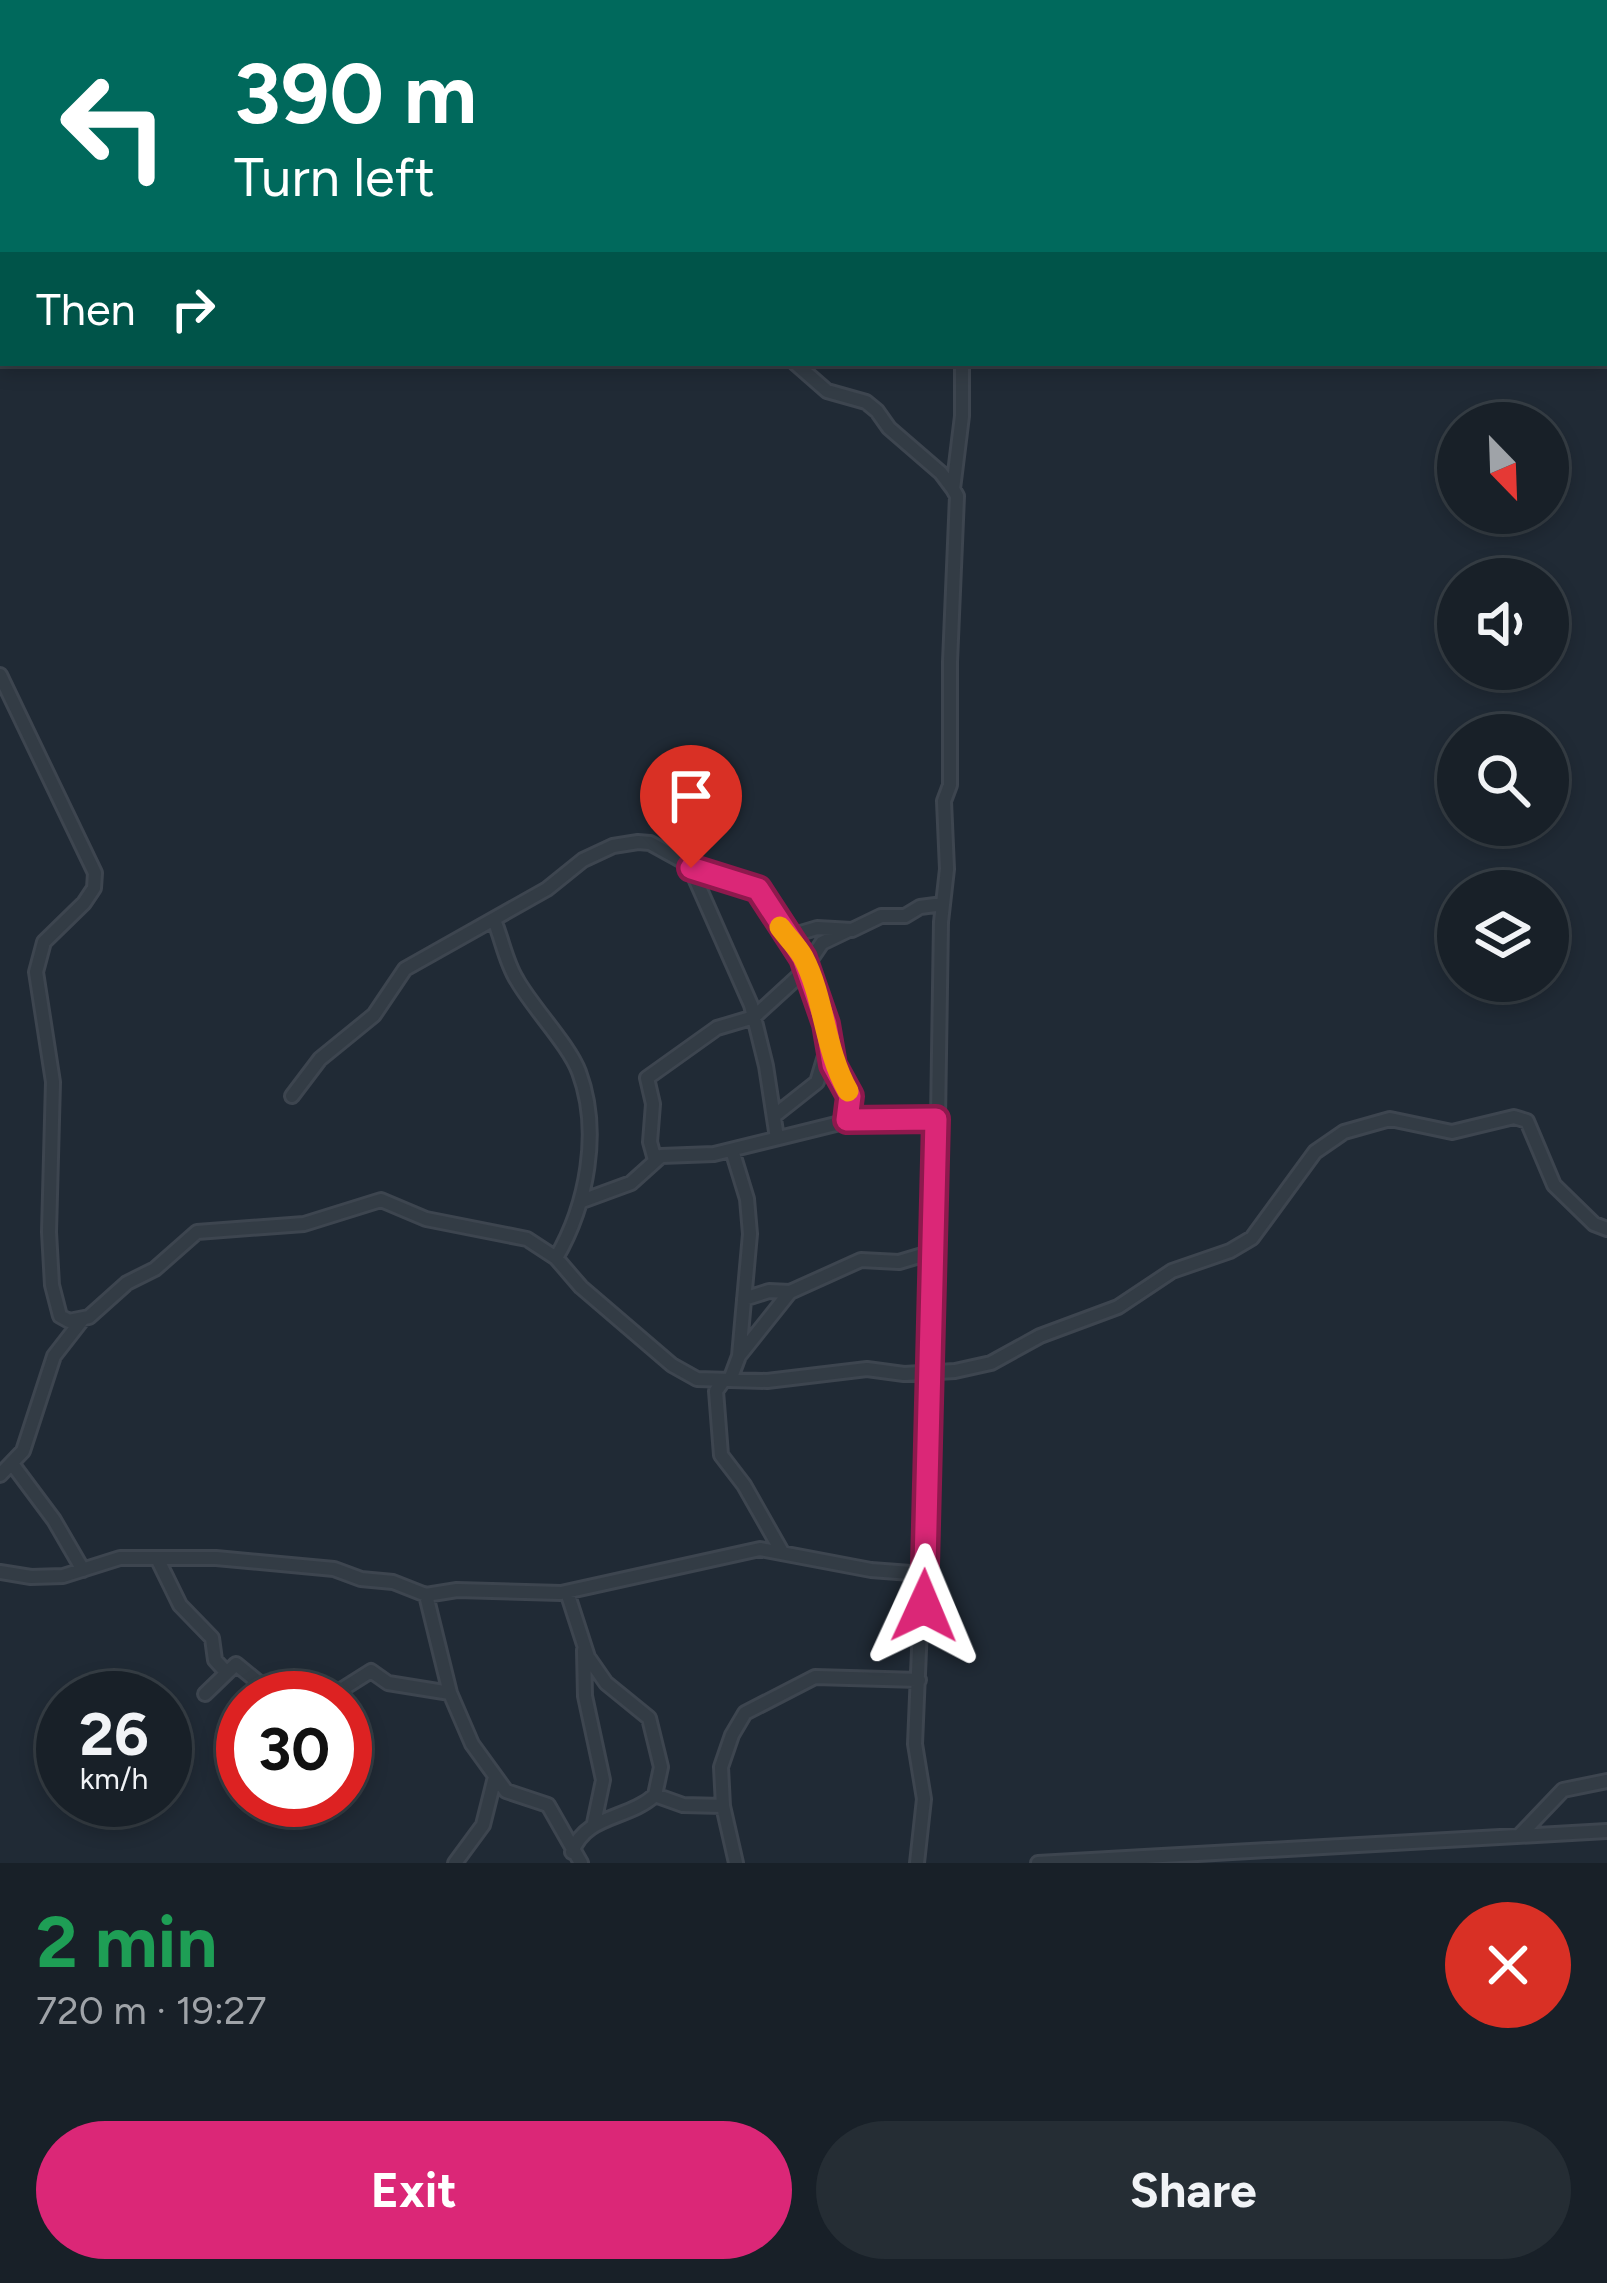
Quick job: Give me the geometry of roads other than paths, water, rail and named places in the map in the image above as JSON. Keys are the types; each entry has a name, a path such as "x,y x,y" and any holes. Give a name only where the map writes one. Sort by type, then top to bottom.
{"street":[{"path":"798,366 840,398 866,402 909,446 955,482"},
{"path":"917,1863 923,1805 915,1750 936,1251 936,1119 947,869 944,801 950,785 962,366"},
{"path":"0,675 94,873 94,888 84,903 44,942 36,972 53,1088 49,1139 52,1285 60,1316 82,1320"},
{"path":"292,1096 320,1059 374,1016 406,969 547,889 583,860 627,843 650,843 691,868 755,887 807,968 833,1065 850,1096 847,1120"},
{"path":"691,868 754,1017 777,1138"},
{"path":"655,1160 647,1078 717,1028 754,1017 807,968 822,943 881,916 905,916 920,907 943,904"},
{"path":"494,920 513,975 580,1073 587,1181 556,1258"},
{"path":"787,937 817,928 849,930"},
{"path":"774,1116 817,1082 829,1042"},
{"path":"0,1475 23,1451 54,1356 82,1320 127,1283 155,1269 197,1232 304,1224 373,1201 386,1201 426,1219 516,1235 556,1258 581,1287 672,1364 697,1379 726,1381 867,1369 931,1373 991,1363 1040,1336 1139,1296 1172,1271 1241,1245 1263,1225 1291,1181 1326,1141 1383,1120 1452,1132 1514,1117 1527,1121 1554,1184 1594,1224 1607,1229"},
{"path":"581,1201 631,1183 655,1160 674,1154 732,1150 847,1120 936,1119"},
{"path":"732,1150 748,1210 739,1356"},
{"path":"744,1299 769,1291 790,1292 861,1260 898,1262 936,1251"},
{"path":"782,1552 752,1497 721,1455 716,1391 790,1292"},
{"path":"931,1354 955,1371"},
{"path":"13,1465 54,1520 83,1570"},
{"path":"0,1572 42,1577 120,1558 216,1558 334,1569 426,1595 567,1592 752,1550 924,1574"},
{"path":"158,1560 180,1605 212,1638 215,1660 225,1671"},
{"path":"567,1592 584,1650 585,1696 603,1780 594,1823 577,1857"},
{"path":"426,1595 450,1693 472,1744 509,1793 548,1805 577,1857"},
{"path":"584,1650 606,1682 649,1718 661,1767 655,1796 629,1813 594,1823"},
{"path":"418,1686 445,1669"},
{"path":"372,1672 388,1683 450,1693"},
{"path":"736,1863 723,1806 722,1759 748,1710 815,1677 919,1680"},
{"path":"205,1694 216,1682"},
{"path":"455,1863 483,1825 495,1777"},
{"path":"1519,1836 1563,1790 1607,1781"},
{"path":"655,1796 683,1805 723,1806"},
{"path":"1038,1863 1607,1831"}]}
